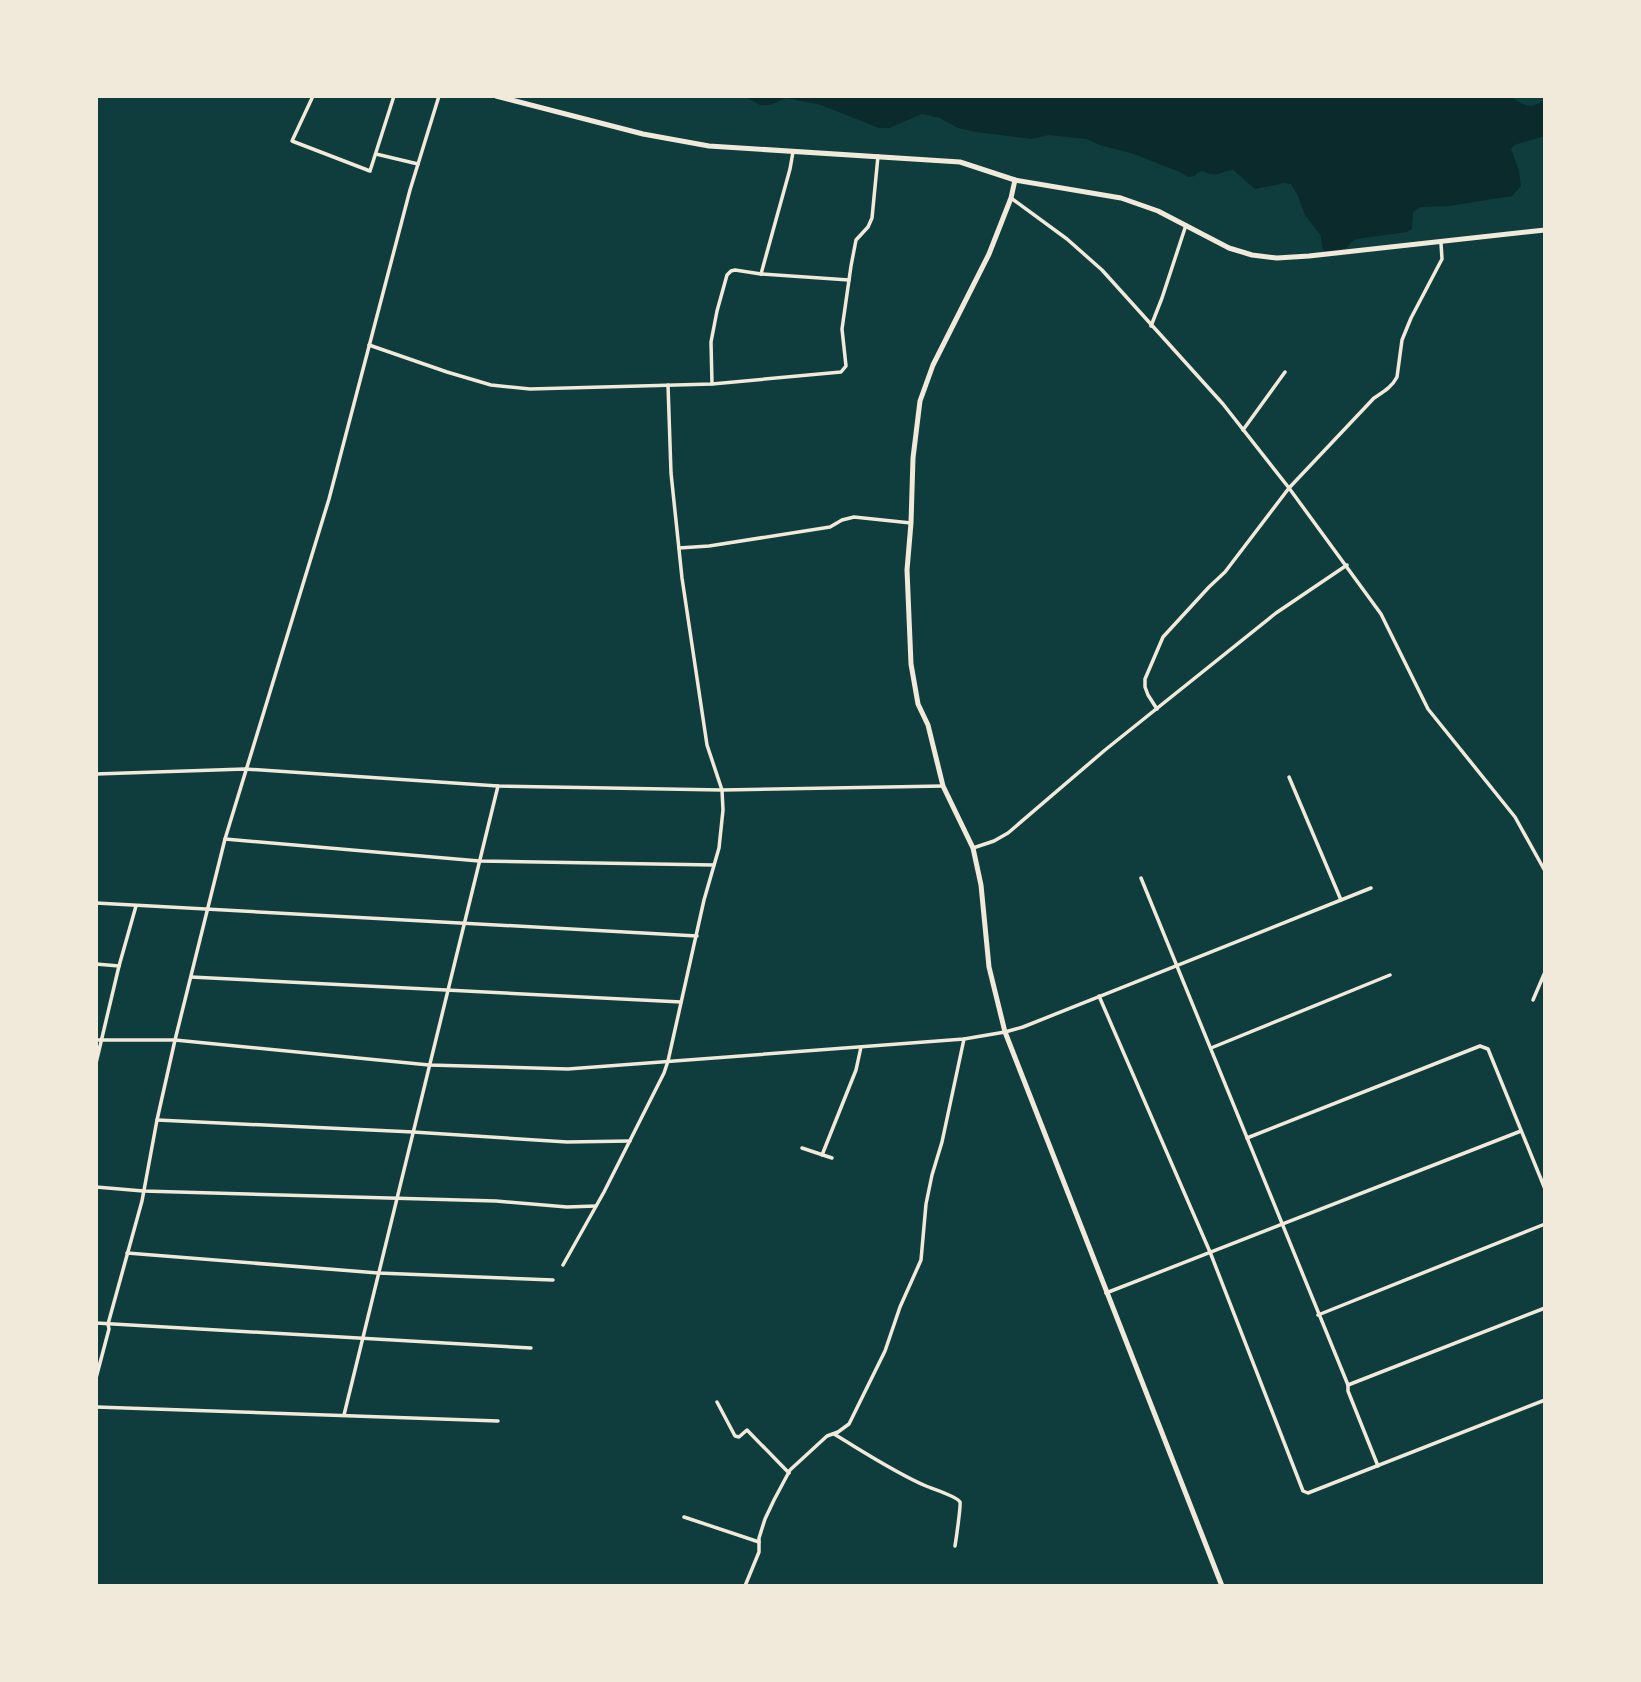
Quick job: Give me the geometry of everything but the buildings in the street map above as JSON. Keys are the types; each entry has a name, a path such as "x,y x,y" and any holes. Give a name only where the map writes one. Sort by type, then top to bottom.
{"main road":[{"path":"496,96 643,134 709,146 960,162 1015,180 1121,198 1158,211 1230,248 1252,255 1277,258 1545,230"},
{"path":"1015,180 1011,198 989,254 933,365 920,401 913,458 907,570 911,664 918,704 928,725 943,786 973,848 981,885 989,967 1005,1032 1222,1586"}],"street":[{"path":"313,96 292,141 370,171 394,96"},
{"path":"96,1378 142,1201 175,1040 225,839 329,499 418,164 439,96"},
{"path":"761,274 793,152"},
{"path":"375,154 418,164"},
{"path":"369,345 491,385 530,389 712,384 843,371 846,366 842,329 849,280 856,240 872,218 878,156"},
{"path":"1011,198 1067,239 1102,270 1223,404 1347,565 1381,614 1428,709 1515,817 1545,871"},
{"path":"1151,326 1186,225"},
{"path":"1157,709 1148,695 1145,679 1163,637 1225,572 1289,488 1374,398 1395,382 1402,340 1442,259 1440,243"},
{"path":"712,384 711,342 717,311 730,271 849,280"},
{"path":"1243,430 1285,372"},
{"path":"563,1265 658,1088 668,1061 723,821 722,790 707,745 679,548 671,473 668,385"},
{"path":"679,548 709,546 830,527 853,517 911,523"},
{"path":"973,848 994,842 1008,833 1105,750 1276,613 1347,565"},
{"path":"96,774 245,769 498,786 722,790 943,786"},
{"path":"1289,777 1341,900"},
{"path":"344,1415 498,786"},
{"path":"225,839 480,861 714,865"},
{"path":"96,862 96,878"},
{"path":"1140,878 1348,1385 1378,1466"},
{"path":"99,1040 175,1040 429,1065 568,1069 964,1039 1023,1027 1371,888"},
{"path":"96,903 697,936"},
{"path":"96,1063 99,1040 136,906"},
{"path":"96,964 119,966"},
{"path":"1533,1000 1545,972"},
{"path":"1211,1048 1390,975"},
{"path":"191,977 681,1002"},
{"path":"1099,996 1210,1252 1303,1491 1308,1493 1545,1400"},
{"path":"745,1586 759,1552 765,1519 789,1473 827,1436 849,1424 885,1351 900,1307 921,1260 926,1204 964,1039"},
{"path":"1247,1139 1480,1046 1489,1049 1545,1189"},
{"path":"822,1154 856,1070 861,1047"},
{"path":"157,1120 567,1142 630,1141"},
{"path":"1106,1293 1521,1131"},
{"path":"802,1148 832,1158"},
{"path":"96,1187 143,1191 596,1206"},
{"path":"1318,1314 1545,1224"},
{"path":"127,1254 378,1273 553,1280"},
{"path":"1348,1385 1545,1308"},
{"path":"96,1323 531,1348"},
{"path":"717,1402 736,1437 747,1430 789,1473"},
{"path":"96,1407 498,1421"},
{"path":"834,1434 922,1484 957,1498 961,1510 955,1546"},
{"path":"684,1517 759,1542"}],"water":[{"path":"744,96 1510,96 1531,106 1545,99 1545,136 1514,145 1511,149 1521,186 1512,196 1449,206 1421,207 1413,212 1412,229 1407,232 1357,239 1347,248 1329,252 1324,251 1321,236 1305,215 1291,184 1255,189 1233,170 1215,174 1203,171 1188,177 1131,153 1087,139 1049,135 1031,139 976,132 922,114 889,128 879,128 821,105 786,98 770,105 760,105"}]}
